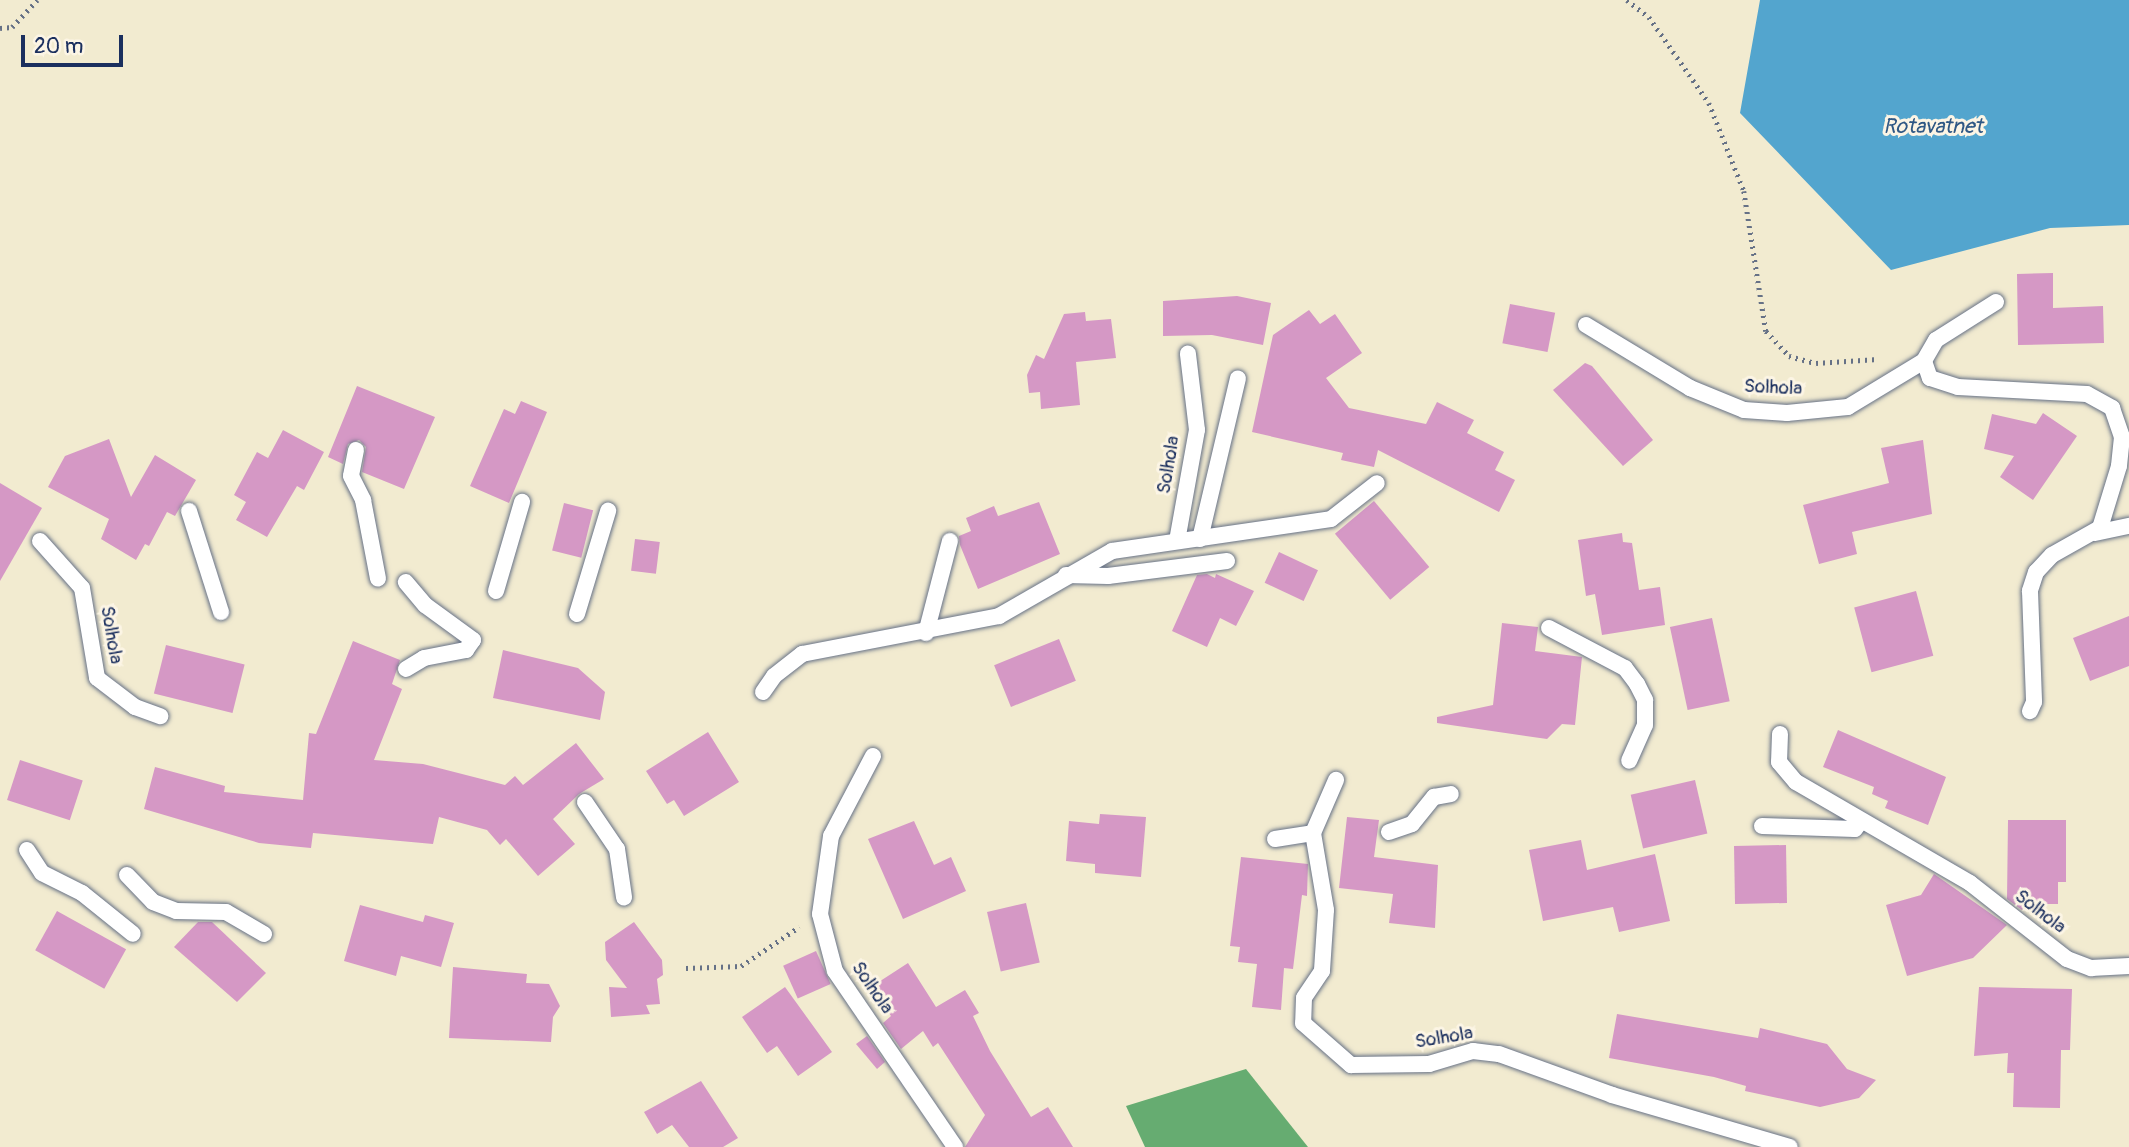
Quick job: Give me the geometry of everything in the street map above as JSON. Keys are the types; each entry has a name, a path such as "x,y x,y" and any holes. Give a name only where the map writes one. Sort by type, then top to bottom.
{"lane":[{"name":"Solhola","path":"1586,325 1689,388 1744,410 1787,413 1847,407 1924,362 1927,351 1945,332 1996,302"},
{"name":"Solhola","path":"1177,541 1197,430 1188,354"},
{"path":"1924,362 1930,378 1939,383 2087,394 2112,408 2121,430 2119,466 2109,506 2095,533"},
{"path":"1200,539 1238,378"},
{"path":"356,450 351,477 363,500 378,579"},
{"path":"763,692 774,676 802,654 926,633 999,616 1066,575 1112,551 1331,519 1377,483"},
{"path":"496,591 522,502"},
{"path":"189,511 218,605"},
{"path":"577,614 608,512"},
{"path":"2030,711 2034,702 2030,592 2036,572 2052,555 2095,533 2129,526"},
{"name":"Solhola","path":"40,541 82,588 97,678 135,707 160,716"},
{"path":"926,633 950,541"},
{"path":"1066,575 1108,576 1227,561"},
{"path":"406,582 425,605 472,640 466,650 424,658 406,669"},
{"path":"1549,628 1625,668 1637,684 1645,700 1645,725 1629,761"},
{"name":"Solhola","path":"1780,734 1777,751 1785,772 1861,821 1970,883 2067,959 2091,968 2129,965"},
{"name":"Solhola","path":"873,756 831,836 820,914 835,971 956,1147"},
{"path":"1275,839 1313,833 1336,780"},
{"path":"1389,832 1412,824 1434,797 1451,794"},
{"path":"585,802 617,849 624,897"},
{"path":"1762,826 1855,829 1861,821"},
{"name":"Solhola","path":"1313,833 1326,910 1322,971 1304,999 1303,1023 1351,1065 1429,1063 1473,1051 1499,1054 1612,1096 1790,1147"},
{"path":"27,850 42,873 82,893 133,934"},
{"path":"127,875 153,902 176,911 226,912 264,934"}],"path":[{"path":"0,28 12,27 37,0"},
{"path":"1627,0 1650,17 1709,103 1744,191 1766,331 1789,356 1816,363 1898,357 1924,362"},
{"path":"686,968 741,966 820,914"}],"green space":[{"path":"1246,1069 1308,1147 1145,1147 1126,1106"}],"water":[{"name":"Rotavatnet","path":"1760,0 2129,0 2129,225 2050,228 1891,270 1740,113"}],"building":[{"path":"2053,273 2053,308 2103,306 2104,343 2018,345 2017,274"},
{"path":"1237,296 1271,303 1263,345 1212,335 1163,336 1163,301"},
{"path":"1510,304 1555,313 1548,352 1502,343"},
{"path":"1309,310 1320,324 1335,314 1362,353 1326,378 1349,408 1426,424 1437,402 1474,420 1467,433 1504,452 1495,470 1515,480 1499,512 1378,450 1374,467 1341,460 1343,453 1252,432 1273,335"},
{"path":"1085,312 1086,321 1111,319 1116,358 1076,362 1080,405 1041,409 1040,392 1029,393 1027,375 1036,355 1044,359 1064,314"},
{"path":"1585,363 1592,366 1653,440 1623,466 1553,390"},
{"path":"357,386 435,417 404,489 362,472 366,447 359,440 348,444 343,464 328,457"},
{"path":"521,401 547,412 509,503 470,486 504,409 515,414"},
{"path":"2043,413 2077,436 2033,500 2000,477 2014,456 1984,449 1992,414 2036,424"},
{"path":"283,430 324,452 304,490 297,486 267,537 236,520 246,502 234,495 257,452 268,458"},
{"path":"109,439 131,497 155,455 196,480 175,516 167,512 149,546 145,544 136,560 101,539 109,519 48,487 65,456"},
{"path":"1923,440 1932,514 1852,532 1857,554 1819,564 1803,505 1889,483 1881,448"},
{"path":"0,483 42,508 0,581"},
{"path":"1374,501 1429,567 1390,600 1335,534"},
{"path":"1039,502 1060,554 978,589 960,545 959,536 971,531 966,518 994,506 998,516"},
{"path":"564,503 593,510 581,558 552,551"},
{"path":"1622,533 1623,542 1632,543 1639,590 1660,587 1665,625 1602,635 1595,594 1586,596 1578,540"},
{"path":"635,539 660,542 656,574 631,571"},
{"path":"1279,552 1318,570 1304,601 1265,583"},
{"path":"1207,574 1215,578 1216,574 1254,591 1236,626 1220,618 1207,647 1172,631 1197,575"},
{"path":"1916,591 1933,656 1872,672 1854,608"},
{"path":"2129,616 2129,666 2090,681 2073,638"},
{"path":"1712,618 1730,701 1688,710 1670,627"},
{"path":"1502,623 1538,627 1535,651 1582,657 1575,725 1562,724 1547,739 1437,723 1437,717 1493,705"},
{"path":"1059,639 1076,681 1011,707 994,665"},
{"path":"353,641 400,660 392,684 402,689 374,760 423,764 505,785 515,776 523,785 576,743 604,779 579,794 553,819 575,844 538,876 506,839 500,845 487,830 439,817 433,844 313,833 311,848 259,843 144,809 155,767 225,786 224,792 303,800 309,733 316,734"},
{"path":"166,645 245,665 232,713 154,694"},
{"path":"503,650 578,668 605,692 600,720 493,698"},
{"path":"1838,730 1946,777 1928,825 1885,808 1888,801 1872,794 1874,787 1823,767"},
{"path":"708,732 739,782 684,816 674,800 667,804 646,771"},
{"path":"20,760 83,780 70,820 7,800"},
{"path":"1695,780 1707,834 1643,848 1631,795"},
{"path":"1100,814 1146,817 1141,877 1095,873 1095,864 1066,861 1069,821 1099,824"},
{"path":"1347,817 1379,820 1374,857 1438,865 1435,928 1389,923 1393,894 1339,888"},
{"path":"2008,820 2066,820 2066,882 2058,882 2058,904 2029,904 2022,910 2007,899"},
{"path":"914,821 934,865 951,857 966,891 903,919 868,839"},
{"path":"1581,840 1587,870 1655,854 1670,921 1619,932 1613,907 1543,921 1529,850"},
{"path":"1786,845 1787,903 1735,904 1734,846"},
{"path":"1241,857 1308,864 1307,896 1302,895 1293,969 1284,968 1281,1010 1252,1007 1257,964 1238,962 1240,947 1230,946"},
{"path":"1934,874 2007,925 1973,958 1907,976 1886,905 1921,895"},
{"path":"1026,903 1040,962 1001,971 987,912"},
{"path":"360,905 423,922 425,915 454,923 441,967 401,956 396,976 344,961"},
{"path":"57,911 126,949 104,989 35,950"},
{"path":"198,922 212,922 266,973 237,1002 174,947"},
{"path":"634,922 662,960 663,975 657,979 660,1004 646,1005 650,1014 611,1017 609,987 627,988 606,960 605,942"},
{"path":"816,951 831,984 798,999 783,966"},
{"path":"908,963 936,1007 965,990 979,1013 973,1016 990,1051 1031,1117 1048,1107 1073,1147 965,1147 985,1115 938,1043 933,1047 923,1031 901,1049 883,1023 891,1016 871,987"},
{"path":"453,967 527,974 526,983 549,984 560,1006 553,1017 551,1042 449,1038"},
{"path":"785,987 832,1052 798,1076 777,1046 767,1053 742,1017"},
{"path":"1979,987 2072,989 2070,1050 2061,1050 2060,1108 2013,1107 2014,1073 2007,1073 2008,1053 1974,1056"},
{"path":"1617,1014 1758,1038 1760,1028 1827,1044 1847,1069 1876,1080 1859,1098 1820,1107 1745,1091 1746,1086 1714,1077 1609,1058"},
{"path":"867,1036 885,1062 877,1069 856,1044"},
{"path":"701,1081 738,1138 723,1147 689,1147 672,1125 657,1134 644,1112"}]}
